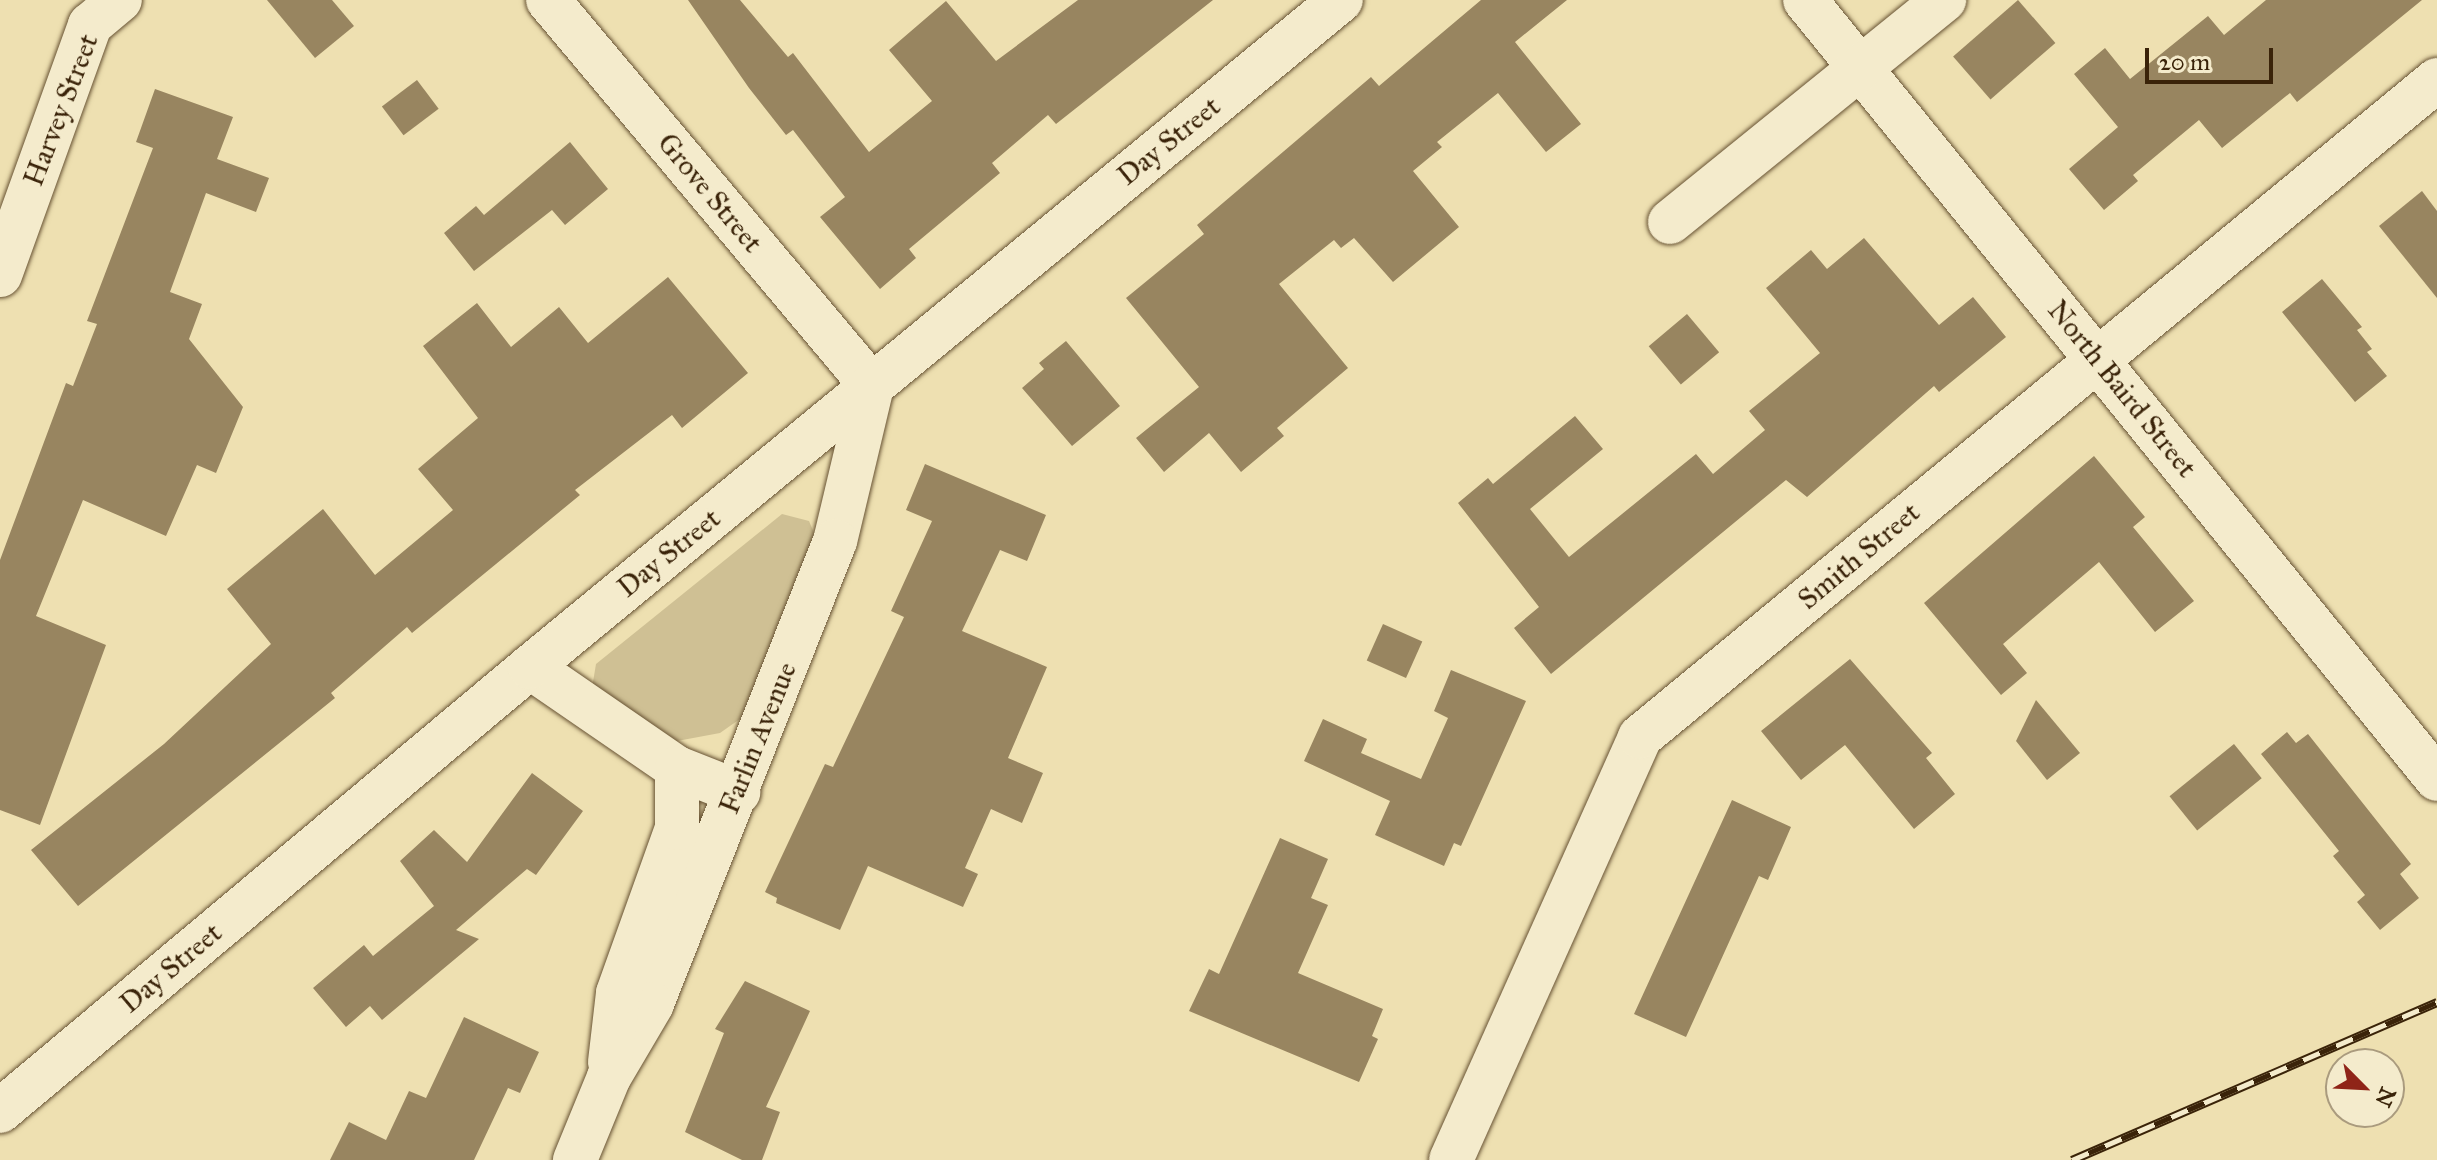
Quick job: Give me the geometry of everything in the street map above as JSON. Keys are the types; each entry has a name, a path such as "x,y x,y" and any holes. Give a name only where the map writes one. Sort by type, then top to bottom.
{"street":[{"name":"Harvey Street","path":"0,275 90,25 120,0"},
{"name":"Grove Street","path":"548,0 872,386"},
{"name":"Day Street","path":"0,1111 530,667 1341,0"},
{"name":"North Baird Street","path":"1805,0 2437,779"},
{"path":"1670,222 1944,0"},
{"name":"Smith Street","path":"1451,1160 1640,737 2437,80"},
{"name":"Farlin Avenue","path":"575,1160 609,1077 652,1004 835,541 872,386"},
{"path":"530,667 677,768 738,792"},
{"name":"Farlin Avenue","path":"609,1077 618,993 677,828 677,768"}],"shaded area":[{"path":"782,514 809,521 817,540 747,714 720,733 677,741 664,738 592,688 596,664"}],"building":[{"path":"267,0 332,0 354,26 315,58"},
{"path":"688,0 740,0 788,57 793,53 869,152 932,101 889,50 946,1 996,61 1078,0 1213,0 1056,124 1048,115 992,163 1000,173 909,249 916,258 880,289 820,217 845,197 793,130 786,135"},
{"path":"1481,0 1567,0 1515,42 1581,124 1546,152 1498,93 1437,142 1442,147 1413,171 1459,227 1393,282 1354,238 1341,248 1334,240 1279,284 1348,368 1277,428 1284,436 1241,472 1209,433 1164,472 1136,438 1199,387 1126,298 1204,234 1197,225 1371,77 1379,86"},
{"path":"2018,0 2055,43 1990,99 1953,56"},
{"path":"2266,0 2422,0 2297,102 2290,93 2222,148 2199,120 2133,175 2138,181 2104,210 2069,169 2118,127 2074,74 2105,48 2130,79 2208,16 2224,35"},
{"path":"417,80 439,109 404,135 382,106"},
{"path":"155,89 233,117 217,159 269,178 256,212 206,193 170,292 202,304 189,339 243,407 216,473 197,465 166,536 83,500 36,616 106,645 40,825 0,810 0,560 66,383 73,386 97,324 87,321 153,148 136,142"},
{"path":"570,142 608,189 565,225 552,210 474,271 444,233 476,206 484,215"},
{"path":"2422,191 2437,211 2437,298 2379,226"},
{"path":"1864,238 1939,325 1973,297 2006,337 1939,392 1934,386 1807,497 1786,480 1551,674 1514,628 1539,607 1458,503 1488,478 1493,484 1575,416 1603,449 1530,509 1569,557 1696,454 1713,474 1765,430 1749,411 1820,353 1766,288 1811,250 1827,269"},
{"path":"668,277 748,373 682,428 672,415 575,490 580,495 412,633 407,627 331,693 335,698 78,906 31,850 164,744 271,644 227,589 323,509 375,575 453,510 418,469 478,418 423,346 477,303 511,347 559,307 588,343"},
{"path":"2322,279 2362,327 2357,330 2372,349 2367,352 2387,376 2355,402 2282,312"},
{"path":"1687,314 1719,352 1681,384 1649,346"},
{"path":"1066,341 1120,406 1072,446 1022,388 1044,369 1039,363"},
{"path":"2094,456 2145,517 2133,527 2194,601 2155,632 2099,562 2003,644 2027,673 2001,695 1924,603"},
{"path":"925,464 1046,515 1027,561 1000,550 962,631 1047,667 1008,758 1043,773 1022,823 991,809 965,868 978,874 963,907 868,866 840,930 776,903 777,898 765,892 825,764 833,767 904,617 891,611 932,521 906,510"},
{"path":"1383,624 1422,641 1406,678 1367,661"},
{"path":"1850,659 1932,753 1926,758 1955,794 1914,829 1845,745 1801,780 1761,731"},
{"path":"1451,670 1526,701 1461,846 1454,843 1444,866 1375,835 1390,801 1304,761 1323,719 1367,739 1361,753 1421,779 1448,718 1434,711"},
{"path":"2036,700 2080,753 2047,780 2016,741"},
{"path":"2287,732 2296,743 2308,734 2411,864 2400,874 2419,898 2380,930 2357,902 2365,895 2333,856 2339,851 2261,754"},
{"path":"2234,744 2262,778 2197,830 2169,796"},
{"path":"532,773 583,811 536,875 527,869 456,930 479,939 382,1020 370,1006 346,1027 313,988 364,945 373,956 434,906 400,861 434,830 467,862"},
{"path":"1732,800 1791,827 1768,880 1759,876 1686,1037 1634,1014"},
{"path":"1280,838 1328,859 1311,898 1328,905 1298,973 1383,1009 1372,1036 1378,1039 1359,1082 1189,1011 1209,969 1219,974"},
{"path":"745,981 810,1011 766,1107 780,1112 762,1160 742,1160 685,1132 724,1033 715,1029"},
{"path":"464,1017 539,1052 520,1093 508,1088 474,1160 330,1160 349,1122 386,1140 409,1091 426,1098"}],"railway":[{"path":"2072,1160 2437,1002"}]}
